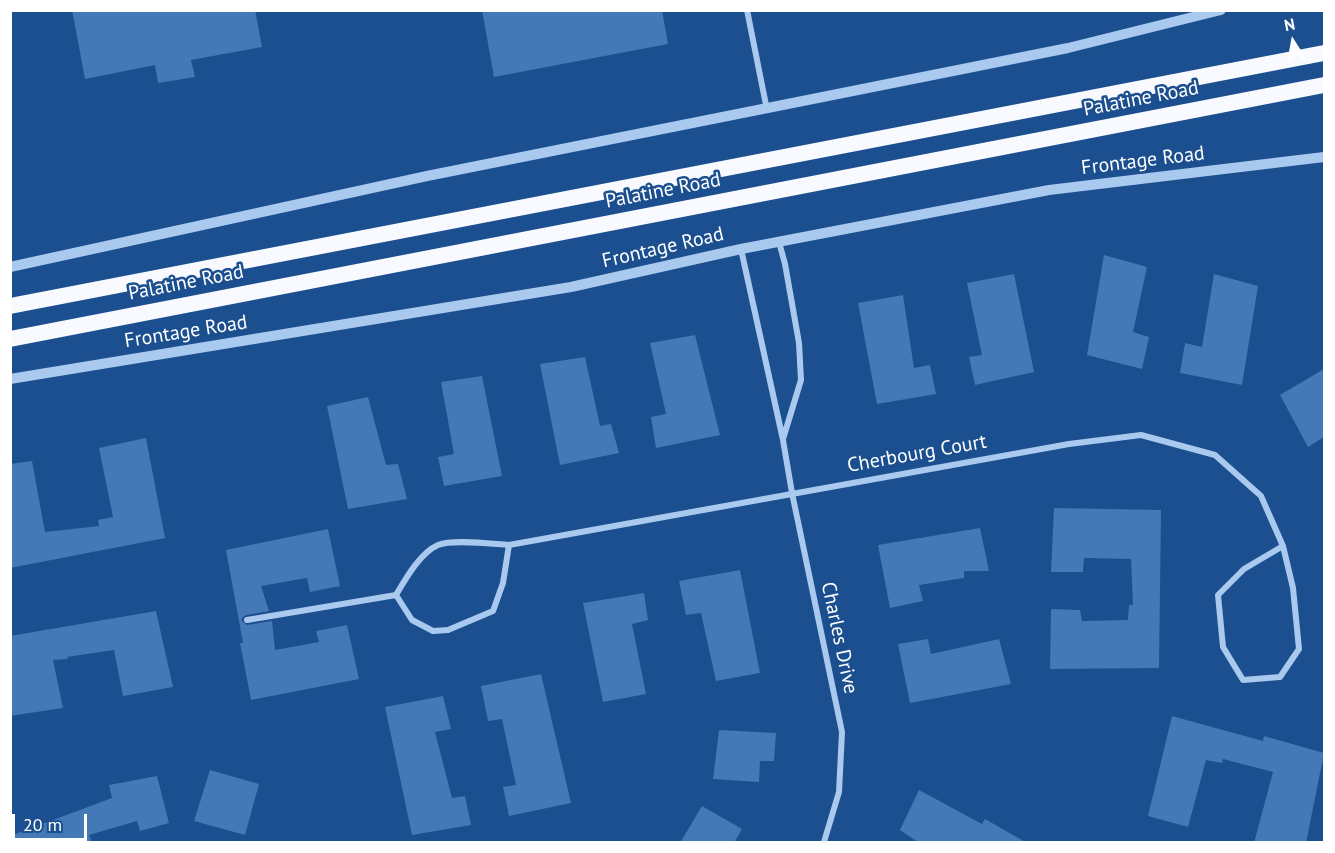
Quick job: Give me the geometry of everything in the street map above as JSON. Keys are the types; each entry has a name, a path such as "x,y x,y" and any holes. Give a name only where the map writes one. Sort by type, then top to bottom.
{"highway":[{"name":"Palatine Road","path":"10,306 1324,53"},
{"name":"Palatine Road","path":"10,339 1324,86"}],"street":[{"path":"747,10 766,110"},
{"path":"10,267 427,176 1068,48 1221,10"},
{"name":"Frontage Road","path":"10,379 571,287 741,249 1049,190 1324,157"},
{"name":"Charles Drive","path":"779,242 799,343 801,380 783,440"},
{"name":"Charles Drive","path":"741,249 783,440 842,732 840,792 824,843"},
{"name":"Cherbourg Court","path":"396,595 414,565 439,545 473,542 509,545 1070,444 1141,435 1215,455 1261,496 1283,546 1293,588 1299,649 1280,677 1244,680 1223,647 1218,595 1244,569 1283,546"},
{"path":"247,620 396,595 412,620 433,631 448,630 493,611 503,583 509,545"}],"building":[{"path":"72,10 255,10 262,47 191,60 195,77 158,83 155,65 85,79"},
{"path":"482,10 662,10 668,44 494,77"},
{"path":"1104,255 1147,267 1133,332 1149,337 1142,369 1087,355"},
{"path":"1014,274 1034,372 975,385 969,357 982,355 967,283"},
{"path":"1214,274 1258,286 1242,385 1180,373 1185,343 1202,347"},
{"path":"903,295 914,368 930,365 936,394 877,404 858,303"},
{"path":"695,335 720,435 656,448 651,417 666,414 650,343"},
{"path":"585,357 600,426 611,424 619,453 560,465 540,364"},
{"path":"1324,369 1324,437 1308,447 1280,395"},
{"path":"482,376 502,476 444,486 438,457 454,454 441,382"},
{"path":"368,397 386,465 398,464 407,499 348,509 327,406"},
{"path":"146,438 165,538 10,568 10,464 32,461 45,532 99,526 98,520 113,517 99,448"},
{"path":"1054,508 1161,510 1159,668 1050,669 1051,609 1080,610 1082,621 1128,620 1129,605 1133,605 1131,559 1084,558 1083,572 1051,572"},
{"path":"980,528 989,571 964,571 964,578 919,585 923,601 890,608 878,545"},
{"path":"328,529 340,586 310,592 307,578 261,586 269,611 246,615 242,621 247,625 272,621 275,650 319,642 316,631 347,625 359,679 251,700 226,550"},
{"path":"740,570 760,673 716,681 701,613 686,615 679,581"},
{"path":"644,593 648,620 632,624 646,694 603,702 583,603"},
{"path":"156,611 173,687 123,696 114,650 67,657 68,659 53,660 63,708 10,716 10,636"},
{"path":"928,639 931,654 999,639 1011,684 910,703 898,644"},
{"path":"541,674 571,803 509,816 503,787 516,785 502,719 488,721 481,686"},
{"path":"443,696 451,729 435,732 452,798 465,796 471,825 412,835 385,707"},
{"path":"1172,716 1263,741 1264,736 1324,753 1306,843 1254,843 1273,772 1223,759 1222,763 1206,760 1188,827 1148,816"},
{"path":"719,730 776,733 774,761 760,761 759,782 713,779"},
{"path":"210,770 259,784 245,835 194,821"},
{"path":"157,776 169,823 140,831 137,821 89,835 92,843 10,843 10,836 112,798 109,785"},
{"path":"919,790 982,824 985,819 1027,843 919,843 900,830"},
{"path":"702,806 742,829 734,843 680,843"}]}
